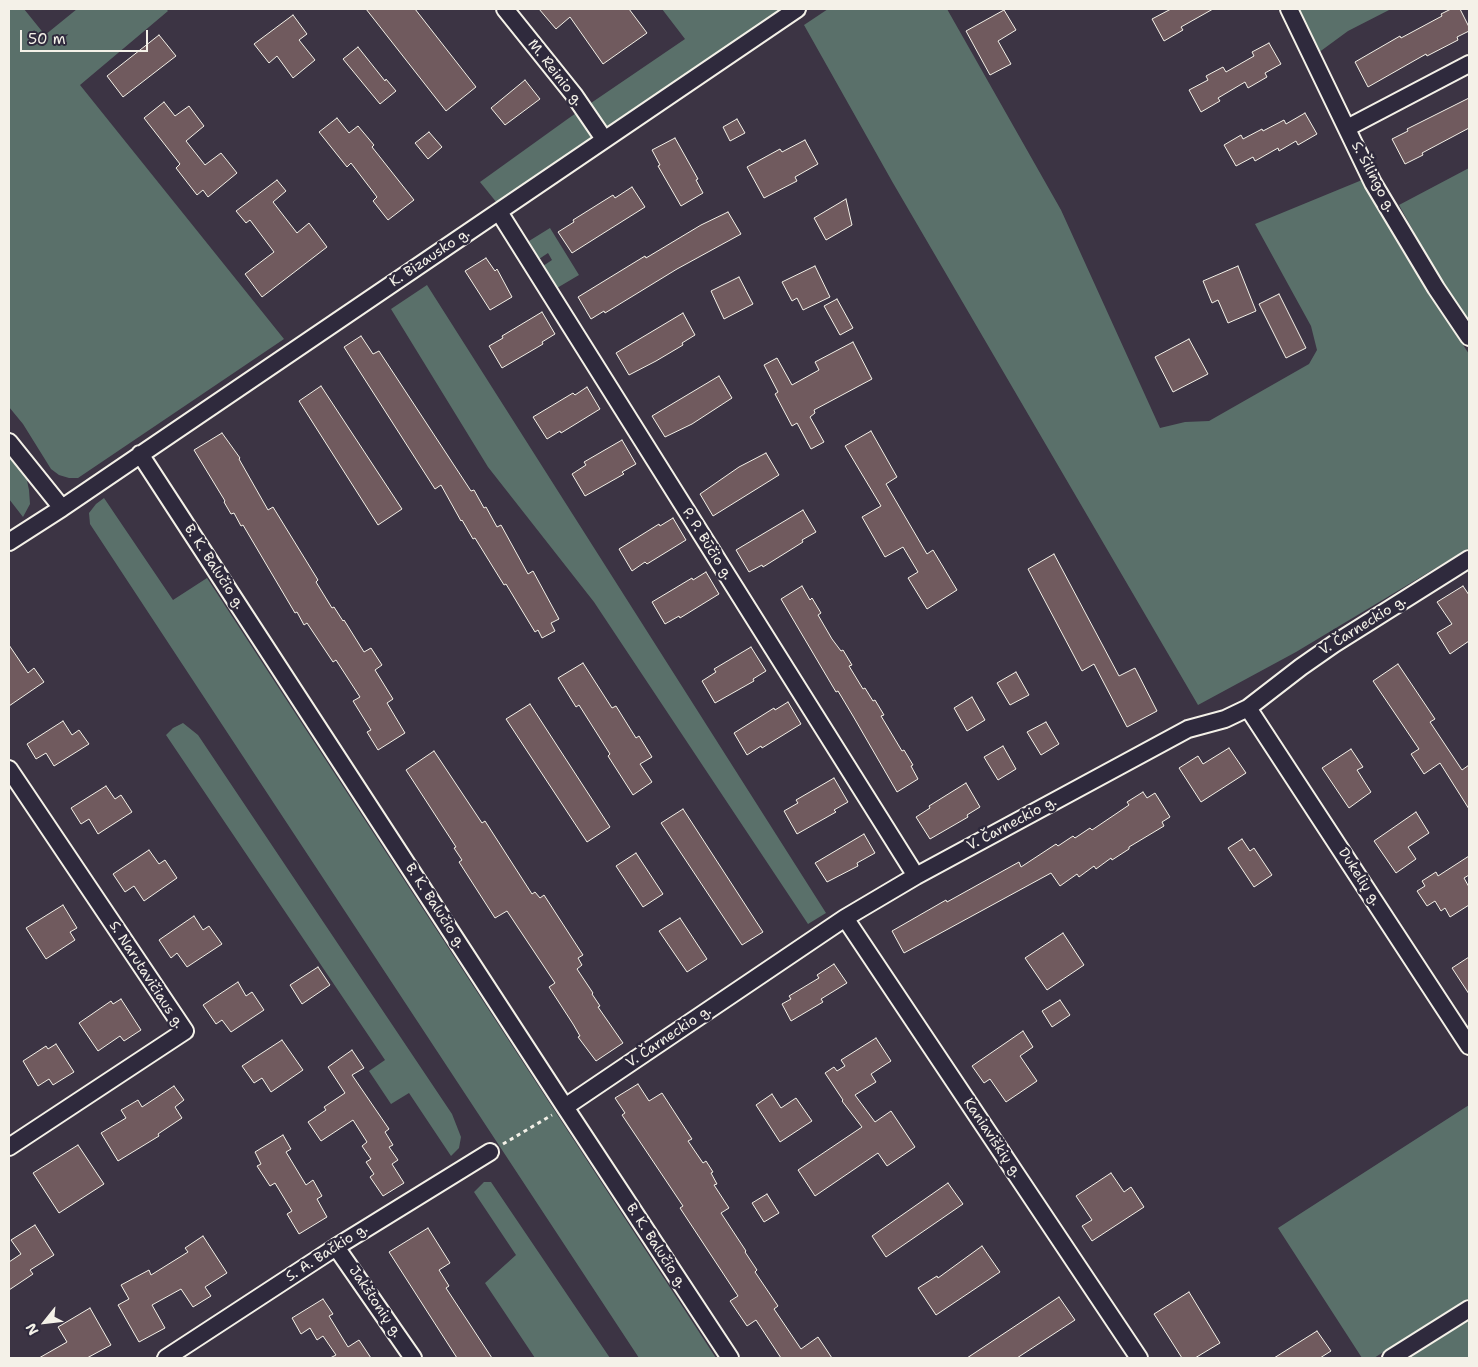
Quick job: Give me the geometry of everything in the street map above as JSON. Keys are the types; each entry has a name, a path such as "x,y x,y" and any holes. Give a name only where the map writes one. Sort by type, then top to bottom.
{"street":[{"name":"M. Reinio g.","path":"504,9 574,95 604,139"},
{"name":"K. Bizausko g.","path":"62,508 797,9"},
{"name":"S. Šilingo g.","path":"1290,9 1373,183 1436,288 1469,337"},
{"path":"1348,128 1469,64"},
{"name":"P. P. Būčio g.","path":"499,212 916,876"},
{"path":"9,442 62,508 9,542"},
{"name":"B. K. Balučio g.","path":"140,454 730,1358"},
{"name":"V. Čarneckio g.","path":"565,1107 845,918 916,876 1188,729 1225,719 1248,708 1301,666 1469,559"},
{"name":"Dukelių g.","path":"1248,708 1469,1046"},
{"name":"S. Narutavičiaus g.","path":"9,769 185,1031 9,1147"},
{"name":"Kaniaviškių g.","path":"845,918 1139,1358"},
{"name":"S. A. Bačkio g.","path":"166,1358 336,1247 490,1152"},
{"name":"Jakštonių g.","path":"336,1247 413,1358"},
{"path":"1391,1358 1469,1309"}],"path":[{"path":"490,1152 565,1107"}],"green space":[{"path":"9,9 24,9 45,35 77,9 166,9 168,11 80,85 284,339 78,478 59,475 51,469 23,424 9,407"},
{"path":"662,9 784,9 497,203 480,182 569,118 685,39"},
{"path":"828,9 947,9 1061,210 1160,428 1185,422 1209,421 1309,364 1317,350 1311,326 1255,224 1362,180 1404,254 1469,354 1469,548 1296,652 1198,705 893,183 804,25"},
{"path":"1296,9 1391,9 1348,31 1318,53"},
{"path":"1469,168 1469,321 1436,272 1399,205"},
{"path":"550,228 579,275 557,288 543,266 552,260 548,253 539,259 529,241"},
{"path":"427,285 826,913 808,924 594,602 488,467 391,309"},
{"path":"9,456 26,476 30,504 23,517 9,499"},
{"path":"104,498 173,600 207,578 716,1358 639,1358 90,524 89,513"},
{"path":"183,723 198,735 452,1114 461,1137 459,1148 451,1156 409,1093 391,1104 369,1071 385,1060 166,735 173,728"},
{"path":"1469,1105 1469,1298 1374,1358 1362,1358 1278,1228"},
{"path":"484,1182 491,1182 610,1358 535,1358 485,1283 516,1255 474,1192"},
{"path":"1469,1319 1469,1358 1410,1358"}],"building":[{"path":"366,9 415,9 476,87 446,111"},
{"path":"539,9 629,9 647,33 603,64 570,17 556,29"},
{"path":"1171,9 1213,9 1181,27 1183,30 1164,41 1152,19"},
{"path":"1451,9 1460,9 1469,27 1469,31 1457,37 1458,40 1427,56 1426,54 1368,87 1355,62 1400,36 1401,38 1442,16 1441,14"},
{"path":"1004,10 1016,30 998,41 1011,64 990,75 966,31"},
{"path":"293,15 307,34 299,40 315,60 293,78 277,56 269,63 254,44"},
{"path":"159,35 176,56 123,97 107,76"},
{"path":"1269,43 1281,64 1265,73 1267,77 1248,88 1245,82 1218,98 1220,101 1201,112 1189,90 1208,80 1206,76 1223,67 1226,72 1254,56 1252,52"},
{"path":"358,47 385,81 386,79 396,91 380,104 343,59"},
{"path":"525,80 540,99 505,125 491,108"},
{"path":"1469,98 1469,128 1405,164 1392,139 1408,131 1407,129"},
{"path":"164,102 175,116 189,106 204,126 186,141 205,165 221,153 237,173 208,197 203,190 197,195 176,168 180,164 144,118"},
{"path":"1305,113 1317,134 1298,145 1296,141 1279,151 1278,148 1255,161 1253,157 1236,166 1224,145 1241,135 1243,139 1284,120 1286,124"},
{"path":"337,118 349,133 358,126 374,145 372,147 414,200 388,220 373,201 377,197 351,163 347,167 319,132"},
{"path":"737,119 745,133 730,141 723,127"},
{"path":"429,132 442,147 428,159 415,143"},
{"path":"675,138 698,179 696,180 703,193 681,206 658,166 660,165 652,150"},
{"path":"805,140 818,164 795,177 797,181 764,198 747,167 780,149 782,152"},
{"path":"277,180 286,191 273,202 297,233 309,223 327,247 262,297 245,274 274,252 250,220 246,223 236,211"},
{"path":"632,187 645,207 572,253 558,232 574,222 573,220 613,195 615,198"},
{"path":"846,199 852,225 826,240 814,218"},
{"path":"728,212 741,234 677,269 605,313 604,311 591,319 578,297 645,256 646,258 701,225"},
{"path":"486,258 495,271 497,269 512,297 490,310 465,271"},
{"path":"815,266 830,297 803,310 797,298 792,301 782,282"},
{"path":"1238,266 1256,311 1228,323 1218,300 1212,303 1203,281"},
{"path":"739,277 753,304 724,319 711,291"},
{"path":"1279,294 1306,348 1286,358 1259,304"},
{"path":"837,299 853,328 840,335 824,306"},
{"path":"542,312 555,334 542,342 543,344 502,368 489,346"},
{"path":"683,313 695,335 682,343 683,345 629,375 616,353"},
{"path":"361,336 373,354 379,351 471,491 474,490 497,527 501,525 528,574 533,571 559,619 551,623 555,631 542,638 538,630 535,632 506,584 504,585 475,538 473,539 461,521 441,485 435,489 344,347"},
{"path":"1189,339 1208,374 1173,392 1155,357"},
{"path":"853,342 872,379 814,410 815,413 810,417 824,442 811,449 797,423 792,426 775,394 778,392 764,365 777,358 792,385 819,370 815,362"},
{"path":"719,376 732,398 692,424 665,437 652,416"},
{"path":"321,386 402,509 378,525 299,401"},
{"path":"587,387 600,409 561,433 560,431 547,439 533,417 573,393 575,395"},
{"path":"871,431 897,477 886,484 927,554 933,550 957,590 927,609 908,578 918,572 903,547 885,557 862,517 881,506 845,446"},
{"path":"222,433 240,458 268,510 273,507 318,580 316,582 332,608 334,607 344,620 364,652 371,648 382,665 375,670 393,699 387,703 405,733 378,750 367,732 371,730 353,701 360,697 336,660 333,662 307,623 304,625 297,612 295,613 243,525 241,526 234,513 231,514 194,450"},
{"path":"622,440 636,464 622,472 624,474 585,496 572,474 586,465 584,462"},
{"path":"766,453 779,475 713,516 700,494 739,467"},
{"path":"803,510 816,532 763,567 762,565 749,572 736,550"},
{"path":"673,518 686,540 632,571 619,549 659,524 660,526"},
{"path":"1054,554 1119,676 1135,668 1157,711 1127,727 1094,664 1082,671 1028,569"},
{"path":"706,572 719,594 680,618 679,616 665,624 652,602 692,578 693,580"},
{"path":"802,586 810,600 812,598 821,613 818,615 832,639 841,651 843,650 852,665 849,666 863,689 865,688 873,701 875,700 884,715 881,716 902,751 904,750 913,765 911,766 918,779 897,792 781,599"},
{"path":"1463,586 1469,595 1469,641 1450,654 1437,633 1452,624 1437,602"},
{"path":"9,645 28,673 34,668 44,682 9,706"},
{"path":"751,647 766,671 753,679 754,681 715,703 702,681 716,672 714,669"},
{"path":"583,663 612,708 616,706 636,738 639,736 652,757 640,764 652,782 633,795 579,705 576,707 558,678"},
{"path":"1398,664 1435,719 1430,722 1462,770 1469,765 1469,809 1440,763 1424,774 1411,754 1419,749 1373,681"},
{"path":"1016,672 1029,695 1010,705 997,683"},
{"path":"972,697 985,720 967,731 954,708"},
{"path":"788,702 801,724 747,755 734,733 774,708 775,710"},
{"path":"530,704 610,827 587,842 506,719"},
{"path":"63,721 72,735 79,730 89,744 54,766 46,753 36,759 27,744"},
{"path":"1046,722 1059,744 1041,755 1027,732"},
{"path":"1003,746 1016,769 998,780 984,757"},
{"path":"1229,748 1246,773 1201,802 1179,768 1198,756 1203,764"},
{"path":"1351,749 1363,767 1357,770 1371,792 1349,808 1322,768"},
{"path":"434,751 482,823 485,821 532,894 535,892 540,898 544,895 583,955 578,958 582,965 577,969 593,993 600,1006 598,1007 623,1043 596,1061 578,1037 580,1036 549,987 555,983 507,911 495,918 459,862 462,860 454,848 456,847 406,770"},
{"path":"834,778 848,802 834,810 836,812 797,834 784,811 798,803 796,800"},
{"path":"966,783 980,807 967,815 968,817 930,839 916,817 930,808 929,806"},
{"path":"106,786 115,799 121,795 132,812 98,834 89,819 81,824 71,808"},
{"path":"1143,792 1147,798 1155,793 1170,817 1162,822 1164,826 1096,869 1094,866 1079,877 1077,874 1060,886 1051,873 904,953 892,931 1019,862 1021,867 1056,844 1058,846 1073,836 1075,838 1090,828 1092,830 1129,805 1127,802"},
{"path":"683,809 763,932 742,945 661,823"},
{"path":"1416,812 1429,833 1408,847 1416,859 1396,873 1374,841"},
{"path":"864,834 875,853 857,863 858,866 827,882 815,863"},
{"path":"1242,839 1250,851 1254,848 1272,875 1254,887 1228,848"},
{"path":"149,850 159,864 165,860 177,878 144,901 134,886 125,892 113,874"},
{"path":"636,853 663,894 643,907 616,866"},
{"path":"1469,856 1469,875 1464,878 1469,887 1469,905 1450,917 1445,908 1441,911 1435,901 1427,906 1417,891 1425,886 1422,881 1436,872 1438,876"},
{"path":"63,905 77,928 70,932 75,940 46,959 26,928"},
{"path":"194,916 203,930 209,926 222,944 187,967 177,953 171,958 159,940"},
{"path":"680,918 707,959 687,972 659,931"},
{"path":"1063,933 1084,965 1047,990 1025,958"},
{"path":"1469,957 1469,994 1452,968"},
{"path":"834,964 847,983 821,999 823,1002 791,1021 782,1004 791,999 789,996 819,978 817,975"},
{"path":"318,967 330,985 302,1004 290,985"},
{"path":"238,982 246,996 252,992 264,1010 231,1032 222,1020 216,1024 203,1005"},
{"path":"121,999 141,1030 124,1041 120,1036 98,1051 79,1023 111,1001 113,1004"},
{"path":"1060,1000 1070,1015 1052,1027 1042,1011"},
{"path":"1023,1031 1033,1047 1020,1056 1037,1081 1006,1102 990,1079 984,1083 972,1066"},
{"path":"876,1038 891,1061 871,1074 876,1082 855,1095 875,1122 891,1111 915,1147 887,1166 878,1153 815,1196 798,1170 862,1127 842,1101 825,1073 834,1067 837,1071 845,1066 841,1060"},
{"path":"282,1040 303,1070 271,1092 262,1078 254,1083 242,1066"},
{"path":"56,1044 74,1072 53,1085 49,1079 38,1086 23,1061 46,1046 48,1049"},
{"path":"352,1050 364,1068 352,1075 389,1129 385,1132 393,1145 389,1147 398,1160 392,1164 404,1183 383,1196 370,1177 374,1174 366,1162 371,1159 362,1146 367,1142 353,1120 321,1141 308,1122 326,1110 324,1107 345,1093 328,1067"},
{"path":"638,1084 649,1101 662,1093 692,1139 688,1141 703,1163 706,1161 713,1172 711,1173 717,1184 714,1185 729,1208 721,1213 757,1270 755,1272 778,1306 774,1309 801,1349 818,1337 832,1358 781,1358 756,1320 747,1326 730,1301 738,1296 680,1208 683,1206 622,1115 625,1113 615,1098"},
{"path":"174,1086 184,1100 175,1107 182,1118 158,1134 159,1136 118,1161 101,1133 126,1118 121,1110 138,1100 142,1107"},
{"path":"772,1094 781,1108 796,1098 812,1121 780,1142 756,1105"},
{"path":"283,1135 291,1149 286,1152 306,1185 313,1180 322,1196 317,1199 327,1217 299,1234 287,1214 292,1211 275,1183 270,1186 257,1166 261,1164 255,1152"},
{"path":"78,1145 104,1184 59,1213 33,1173"},
{"path":"1111,1173 1124,1192 1131,1187 1144,1207 1092,1241 1082,1226 1092,1220 1076,1196"},
{"path":"948,1183 963,1204 886,1257 872,1236"},
{"path":"767,1194 779,1213 764,1222 752,1203"},
{"path":"35,1225 54,1255 30,1270 33,1274 9,1290 9,1262 21,1254 11,1240"},
{"path":"428,1228 450,1263 439,1270 449,1286 446,1288 492,1358 457,1358 389,1252"},
{"path":"203,1236 227,1273 205,1287 211,1296 193,1307 181,1289 152,1305 165,1328 139,1342 118,1305 129,1299 121,1285 149,1270 151,1275 188,1252 185,1248"},
{"path":"982,1246 1000,1272 936,1315 918,1288 937,1276 938,1278"},
{"path":"1189,1292 1220,1343 1195,1358 1182,1358 1154,1314"},
{"path":"1059,1297 1075,1320 1017,1358 967,1358"},
{"path":"323,1299 333,1314 329,1316 348,1347 359,1340 371,1358 330,1358 336,1355 323,1336 317,1340 310,1328 301,1334 292,1318"},
{"path":"90,1308 111,1345 87,1358 39,1358 67,1342 58,1327"},
{"path":"1317,1331 1331,1351 1320,1358 1274,1358"}]}
